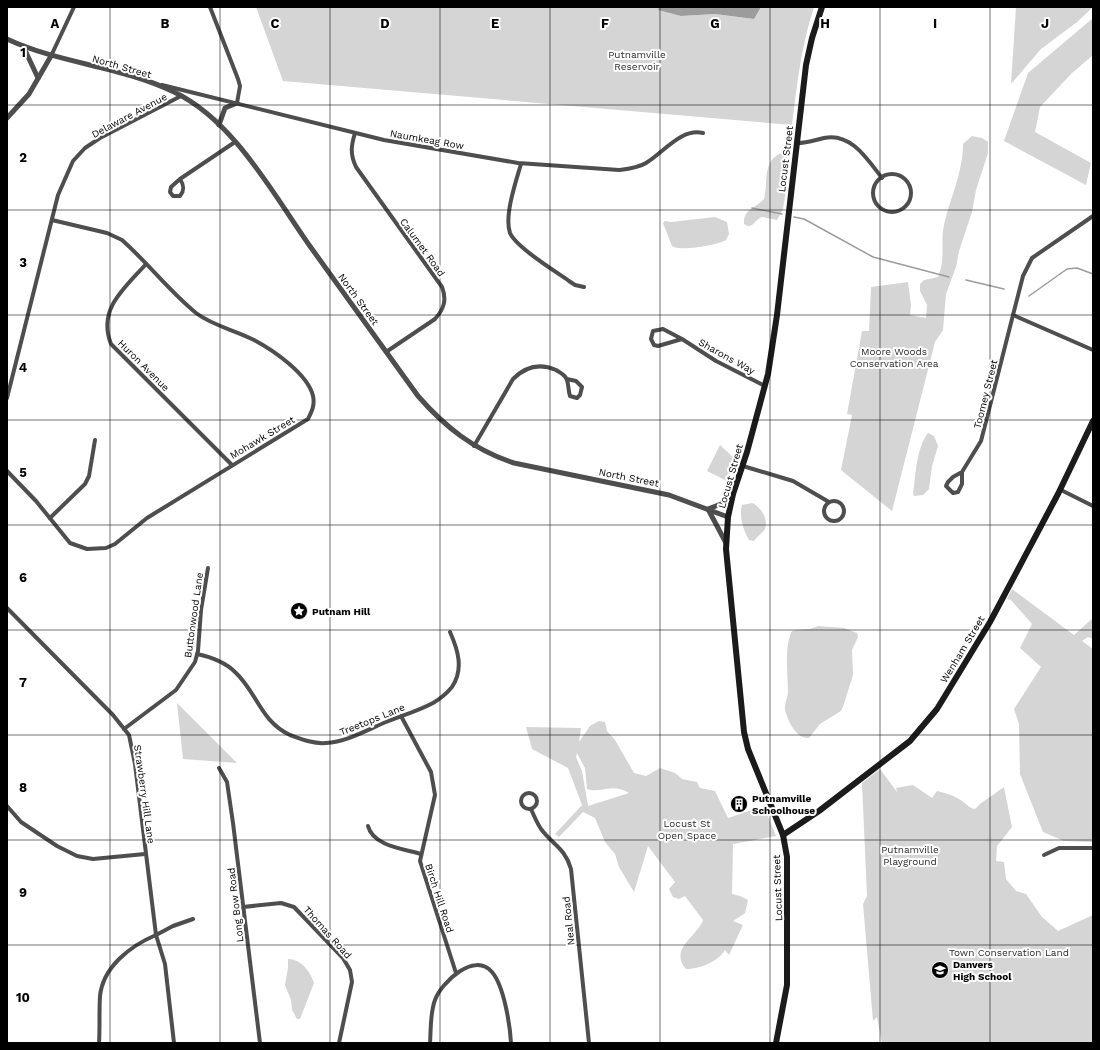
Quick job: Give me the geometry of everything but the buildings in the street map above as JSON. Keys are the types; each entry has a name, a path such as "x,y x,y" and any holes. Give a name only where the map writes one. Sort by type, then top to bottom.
{"main road":[{"name":"Locust Street","path":"776,1043 784,1005 788,964 787,857 782,835 748,749 744,732 737,652 726,568 726,544 728,518 733,494 765,386 777,315 808,54 822,7"},
{"name":"Wenham Street","path":"782,835 819,810 910,741 922,728 937,708 990,622 1060,490 1093,421"}],"street":[{"path":"7,118 29,94 51,56 74,7"},
{"path":"210,7 240,86 237,103 225,108 219,125"},
{"name":"North Street","path":"7,39 51,56 143,80 181,96 219,125 235,142 418,396 437,418 460,437 498,458 514,463 669,495 728,518"},
{"path":"23,46 38,78"},
{"name":"Naumkeag Row","path":"143,80 384,140 520,164 619,170 633,168 645,164 684,136 695,131 703,133"},
{"name":"Delaware Avenue","path":"7,398 52,220 65,177 73,160 85,148 100,138 181,96"},
{"name":"Calumet Road","path":"355,133 351,147 352,158 356,167 442,287 446,297 441,313 435,319 386,352"},
{"path":"797,143 812,142 825,137 841,138 855,146 882,178"},
{"path":"180,179 235,142"},
{"path":"520,164 509,215 510,232 516,242 575,286 584,287"},
{"path":"894,174 900,176 909,185 911,197 904,208 893,212 879,206 874,196 874,191 878,181 882,178 894,174"},
{"name":"Toomey Street","path":"962,472 953,477 946,486 953,493 958,492 961,487 962,472 981,442 1023,276 1032,258 1093,216"},
{"name":"Mohawk Street","path":"7,471 70,542 87,549 106,548 115,544 147,518 308,419 312,411 313,395 309,386 296,371 277,355 254,340 197,313 122,240 107,233 52,220"},
{"name":"Huron Avenue","path":"146,264 111,306 106,326 111,344 232,465"},
{"path":"1013,315 1093,350"},
{"name":"Sharons Way","path":"682,339 658,346 654,345 651,339 653,331 660,328 682,339 716,361 765,386"},
{"path":"474,446 512,379 519,373 526,369 543,366 561,373 582,386 580,395 577,398 570,396 567,378"},
{"path":"50,518 85,484 90,476 95,440"},
{"path":"742,466 793,482 829,502 835,501 840,503 844,508 843,515 840,519 834,521 828,519 824,513 825,507 829,502"},
{"path":"1060,490 1093,506"},
{"path":"726,544 708,509 721,504 733,494"},
{"name":"Buttonwood Lane","path":"124,729 176,690 195,662 208,568"},
{"name":"Strawberry Hill Lane","path":"7,608 113,715 129,735 133,752 156,935 165,964 174,1043"},
{"name":"Treetops Lane","path":"197,654 213,658 231,668 240,676 260,710 286,732 305,740 319,743 333,742 433,703 452,686 459,665 459,657 450,632"},
{"name":"Birch Hill Road","path":"401,716 432,772 434,784 434,806 420,861 456,973"},
{"name":"Long Bow Road","path":"219,768 227,782 260,1043"},
{"name":"Neal Road","path":"528,793 534,795 537,800 532,809 525,808 521,802 522,797 528,793"},
{"path":"7,806 21,822 57,846 77,856 93,859 145,854"},
{"name":"Neal Road","path":"532,809 541,829 562,850 571,869 589,1043"},
{"path":"368,826 370,832 381,841 421,854"},
{"path":"1044,854 1059,848 1093,848"},
{"name":"Thomas Road","path":"243,907 281,903 294,907 343,958 350,970 352,982 339,1043"},
{"path":"99,1043 100,996 107,974 131,948 173,926 193,919"},
{"path":"430,1043 432,1011 435,1000 442,987 456,973 473,966 486,968 492,972 498,983 505,1006 510,1043"}],"green space":[{"name":"Putnamville Reservoir","path":"256,7 659,7 658,10 681,16 715,14 754,19 761,7 814,7 803,51 792,125 283,81"},
{"path":"1016,7 1093,7 1077,22 1041,49 1011,84"},
{"path":"1093,18 1093,55 1072,73 1040,107 1035,132 1091,163 1086,185 1004,141 1028,73"},
{"name":"Moore Woods Conservation Area","path":"972,136 982,138 988,142 988,153 976,190 972,212 959,251 956,267 946,294 943,330 935,342 892,511 841,470 852,415 847,414 862,331 869,331 871,287 908,282 911,305 910,315 926,318 927,305 920,291 920,284 924,280 938,277 942,264 942,238 944,225 959,175 963,144"},
{"path":"784,152 789,156 790,162 783,209 777,220 762,217 752,225 747,226 744,224 746,215 764,199 769,165 772,160"},
{"path":"715,217 727,222 729,234 726,240 699,247 676,248 672,246 663,223 665,221 671,222"},
{"path":"928,433 934,436 938,446 932,466 929,489 923,495 914,496 913,494 919,454 924,439"},
{"path":"720,445 737,461 727,481 707,471"},
{"path":"752,503 761,510 766,521 765,529 754,541 749,540 747,536 743,527 741,514 742,505"},
{"path":"1012,589 1074,635 1093,618 1093,639 1088,637 1082,641 1093,649 1093,842 1064,841 1043,832 1020,774 1019,724 1014,709 1041,667 1020,648 1032,624 1011,600 1007,599"},
{"path":"818,626 844,628 857,633 858,637 852,650 853,675 841,711 820,724 809,738 804,738 800,736 793,728 785,710 788,692 788,644 792,631"},
{"path":"177,703 237,763 183,759"},
{"name":"Locust St Open Space","path":"599,721 605,722 607,731 615,740 634,773 646,776 660,768 675,773 682,779 697,782 700,788 715,791 728,818 764,806 776,836 733,844 732,894 748,900 745,913 733,921 743,925 729,955 725,950 718,958 708,964 697,968 686,969 681,962 680,955 682,949 703,920 685,896 679,899 673,897 669,889 675,882 648,846 634,892 619,867 615,854 605,842 595,818 583,812 559,837 555,834 582,805 568,768 532,749 526,727 581,728 579,742 590,726","holes":["577,753 585,768 587,789 597,790 617,788 629,793 588,806 582,771 576,757"]},
{"path":"880,769 897,792 896,788 913,785 932,798 937,791 961,800 975,809 1004,787 1012,827 997,846 996,861 1004,862 1006,879 1016,891 1026,894 1042,917 1058,931 1093,915 1093,1043 882,1043 877,1017 873,1021 863,904 867,896 862,783"},
{"path":"288,959 301,963 310,974 314,983 300,1019 297,1019 292,1010 291,1000 285,985"}],"shaded area":[{"path":"659,7 761,7 754,19 715,14 681,16 658,10"}],"waterway":[{"path":"752,208 782,214"},
{"path":"794,217 804,219 873,257 949,277"},
{"path":"1029,296 1067,269 1077,268 1093,274"},
{"path":"966,280 1004,289"}],"place":[{"name":"Putnam Hill","path":"299,611"},
{"name":"Putnamville Schoolhouse","path":"739,804"},
{"name":"Danvers High School","path":"940,970"}],"park label":[{"name":"Putnamville Playground","path":"910,854"},
{"name":"Town Conservation Land","path":"1009,952"}]}
